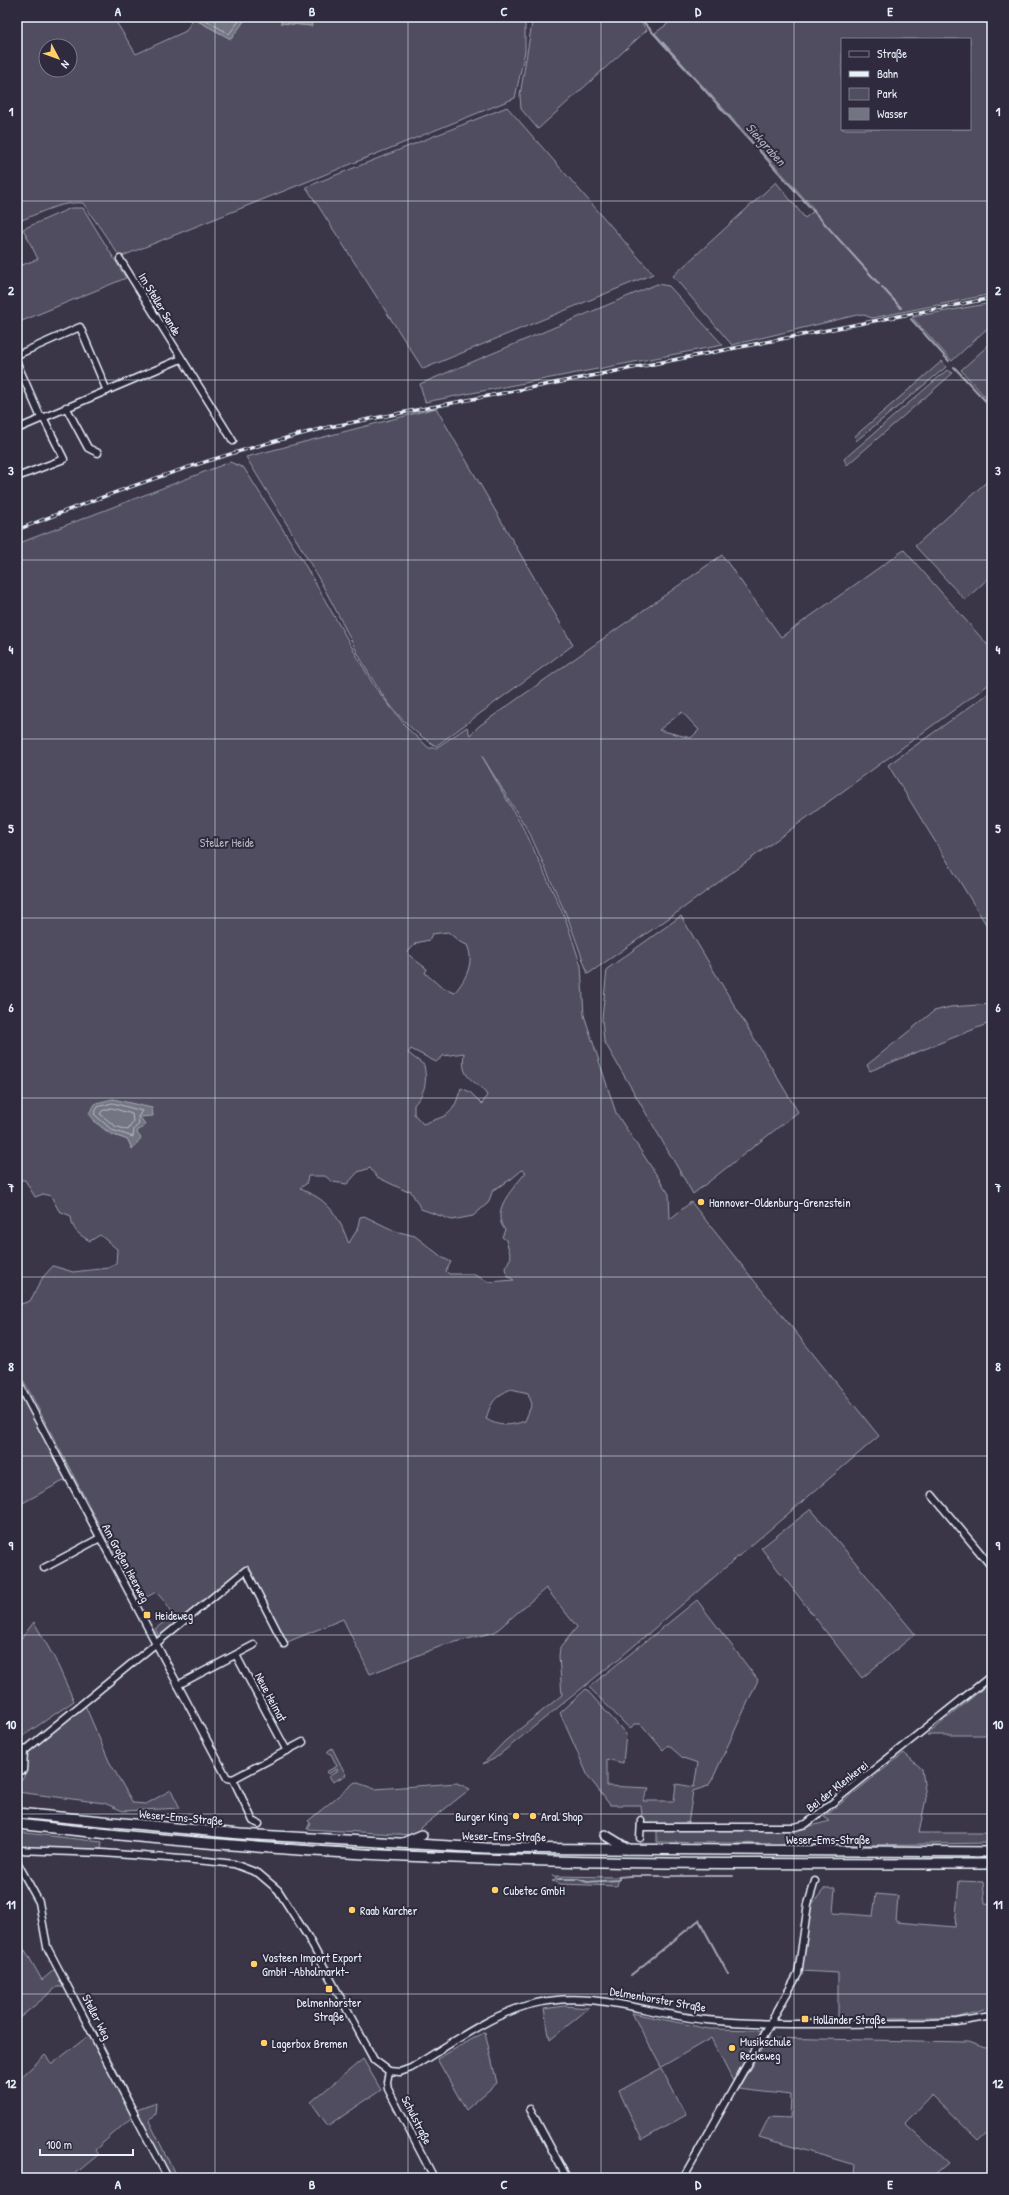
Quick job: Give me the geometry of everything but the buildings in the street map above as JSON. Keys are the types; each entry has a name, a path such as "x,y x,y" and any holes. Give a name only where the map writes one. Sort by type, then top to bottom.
{"highway":[{"name":"Weser-Ems-Straße","path":"17,1812 232,1834 401,1844 631,1850 992,1852"},
{"name":"Weser-Ems-Straße","path":"17,1824 242,1846 433,1858 615,1862 992,1864"},
{"path":"401,1844 422,1835"},
{"path":"605,1835 631,1850"}],"street":[{"name":"Im Steller Sande","path":"120,259 180,360 233,441"},
{"path":"17,355 80,327 107,391"},
{"path":"17,429 180,360"},
{"path":"17,363 42,418 64,459 17,478"},
{"path":"66,407 88,448 98,452"},
{"name":"Am Großen Heerweg","path":"17,1380 178,1686 254,1821 258,1824"},
{"path":"932,1495 992,1567"},
{"path":"44,1568 100,1538"},
{"path":"17,1757 246,1570 284,1644"},
{"path":"178,1686 254,1645"},
{"name":"Neue Heimat","path":"236,1654 287,1751"},
{"name":"Bei der Klenkerei","path":"641,1827 795,1827 806,1824 992,1675"},
{"path":"230,1779 303,1742"},
{"path":"17,1771 23,1770 24,1751"},
{"path":"640,1838 641,1820"},
{"path":"17,1850 103,1852 207,1861 234,1864 258,1873 270,1882 288,1906 315,1949 368,2050 380,2066 389,2071"},
{"name":"Steller Weg","path":"17,1862 39,1902 47,1947 168,2178"},
{"path":"683,2178 772,2023 798,1974 808,1904 815,1881"},
{"name":"Delmenhorster Straße","path":"389,2071 400,2072 411,2068 489,2021 528,2006 574,1998 597,1999 705,2020 772,2023 930,2023 957,2022 992,2016"},
{"name":"Schulstraße","path":"389,2071 387,2082 388,2089 434,2178"},
{"path":"530,2109 567,2178"}],"green space":[{"path":"17,17 113,17 136,54 186,31 194,17 198,17 196,20 231,39 247,17 282,17 281,23 312,26 310,17 525,17 525,51 515,98 120,257 83,203 66,204 17,222"},
{"path":"533,17 637,17 647,30 538,129 521,109 520,95"},
{"path":"677,17 992,17 992,294 872,318 861,314 732,345 673,276 776,182 805,218 815,210 655,33"},
{"path":"507,107 653,274 423,369 306,187"},
{"path":"71,208 83,208 126,278 17,323 17,267 38,259 23,229"},
{"path":"657,284 669,286 723,345 425,402 420,384"},
{"path":"992,303 992,324 952,361 912,317"},
{"path":"992,342 992,405 961,370"},
{"path":"942,361 946,367 856,441 855,436"},
{"path":"947,370 953,373 847,465 844,459"},
{"path":"436,408 573,645 436,746 417,733 401,718 386,700 362,662 311,565 246,457"},
{"name":"Steller Heide","path":"230,462 244,468 301,558 374,686 408,729 429,748 436,748 467,727 470,735 479,726 722,555 781,637 904,550 992,650 992,682 682,909 588,974 569,921 530,834 482,756 527,835 566,920 581,966 584,1015 616,1113 669,1194 670,1219 691,1202 879,1436 622,1656 494,1759 483,1764 505,1741 562,1695 559,1656 560,1648 577,1627 546,1588 495,1632 444,1645 370,1674 343,1619 285,1643 248,1568 159,1636 155,1629 172,1616 166,1603 156,1592 139,1601 17,1368 17,1303 21,1304 30,1301 43,1277 53,1266 73,1272 108,1268 116,1264 117,1249 100,1235 90,1241 82,1236 74,1228 71,1216 59,1211 51,1196 43,1194 35,1197 25,1180 17,1180 17,544","holes":["682,712 699,730 691,738 659,730","448,932 460,942 467,945 470,964 463,982 455,992 441,987 425,973 427,969 410,956 408,952 416,943 429,940 432,934","411,1049 436,1062 443,1056 464,1053 463,1062 466,1074 487,1095 482,1104 470,1092 461,1088 455,1104 449,1113 445,1116 423,1124 414,1114 414,1105 425,1086 424,1065 408,1053","113,1099 127,1103 138,1130 132,1149 128,1140 110,1134 94,1121","370,1168 377,1177 406,1191 410,1190 421,1209 452,1220 473,1216 488,1203 493,1190 510,1180 522,1170 526,1172 505,1199 500,1215 501,1222 505,1230 502,1237 506,1240 511,1257 505,1268 507,1276 514,1280 489,1282 473,1274 449,1274 446,1271 451,1262 443,1258 415,1236 395,1231 364,1216 360,1217 357,1230 349,1243 340,1222 328,1206 317,1197 300,1188 306,1184 308,1176 325,1176 333,1182 347,1184 358,1172","511,1389 528,1393 532,1404 525,1421 505,1425 491,1422 486,1419 494,1400 501,1394"]},
{"path":"992,477 992,575 965,600 915,546"},
{"path":"992,691 992,934 888,765"},
{"path":"681,916 798,1112 693,1194 604,1041 602,1019 607,969"},
{"path":"992,1004 992,1022 870,1071 867,1065 934,1011 950,1007"},
{"path":"17,1386 67,1479 17,1506"},
{"path":"811,1509 915,1634 862,1678 761,1548"},
{"path":"697,1600 758,1680 712,1780 708,1786 693,1791 688,1824 643,1825 641,1805 610,1805 588,1776 560,1713 586,1689 626,1734 623,1763 607,1759 607,1786 649,1788 643,1801 674,1801 676,1784 694,1787 698,1763 683,1758 668,1745 663,1750 641,1724 634,1724 630,1729 589,1687"},
{"path":"34,1622 55,1659 74,1701 17,1740 17,1644"},
{"path":"992,1681 992,1735 927,1735"},
{"path":"85,1705 109,1761 133,1803 146,1804 171,1790 180,1808 123,1811 104,1803 17,1792 17,1779 21,1780 24,1777 28,1753"},
{"path":"332,1748 346,1775 333,1782 329,1776 338,1771 337,1769 328,1774 326,1772 337,1766 331,1754 328,1753 328,1751"},
{"path":"904,1753 922,1769 926,1798 919,1833 986,1833 989,1816 989,1796 992,1795 992,1843 860,1845 657,1842 657,1830 796,1830 830,1821 824,1817"},
{"path":"355,1782 375,1789 457,1783 470,1789 412,1835 307,1829 310,1823 308,1821"},
{"path":"17,1832 102,1842 101,1849 17,1848"},
{"path":"552,1876 619,1877 617,1886 560,1884 552,1881 559,1879"},
{"path":"959,1881 983,1882 985,1903 992,1904 992,2008 955,2018 838,2018 838,1973 802,1971 809,1908 825,1888 835,1888 833,1913 873,1916 876,1894 898,1896 896,1922 955,1927"},
{"path":"25,1950 42,1980 55,1969 66,1987 57,1987 17,2020 17,1954"},
{"path":"564,2006 589,2008 550,2040 544,2009"},
{"path":"632,2013 709,2029 762,2030 733,2081 711,2038 661,2067"},
{"path":"96,2030 137,2110 156,2103 155,2114 149,2121 177,2178 167,2178 140,2122 131,2118 95,2150 98,2155 70,2178 17,2178 17,2081 45,2055 52,2064"},
{"path":"485,2032 497,2083 466,2110 437,2059"},
{"path":"768,2038 968,2042 985,2048 992,2046 992,2127 978,2140 932,2095 905,2123 948,2163 930,2178 858,2178 854,2174 855,2165 759,2137 769,2117 790,2118 791,2095 738,2089"},
{"path":"363,2059 381,2090 328,2126 311,2102"},
{"path":"661,2068 686,2115 642,2140 619,2091"}],"water":[{"path":"198,17 247,17 231,39 196,20"},
{"path":"282,17 310,17 312,26 281,23"},
{"path":"113,1099 152,1108 153,1116 140,1117 145,1124 143,1128 138,1130 137,1133 141,1138 132,1149 128,1140 101,1127 89,1113 96,1103"}],"waterway":[{"name":"Siekgraben","path":"639,17 879,284"},
{"name":"Siekgraben","path":"882,287 901,308"},
{"name":"Siekgraben","path":"911,319 949,361"},
{"name":"Siekgraben","path":"954,367 992,408"},
{"path":"559,1879 578,1879 587,1882 619,1880 619,1877 629,1876 733,1876"},
{"path":"631,1975 699,1920 728,1974"}],"railway":[{"path":"17,530 132,486 210,460 329,427 992,298"}],"place":[{"name":"Hannover-Oldenburg-Grenzstein","path":"701,1202"},
{"name":"Heideweg","path":"147,1615"},
{"name":"Burger King","path":"516,1816"},
{"name":"Aral Shop","path":"533,1816"},
{"name":"Cubetec GmbH","path":"495,1890"},
{"name":"Raab Karcher","path":"352,1910"},
{"name":"Vosteen Import Export GmbH -Abholmarkt-","path":"254,1964"},
{"name":"Delmenhorster Straße","path":"329,1989"},
{"name":"Holländer Straße","path":"805,2019"},
{"name":"Lagerbox Bremen","path":"264,2043"},
{"name":"Musikschule Reckeweg","path":"732,2048"}]}
